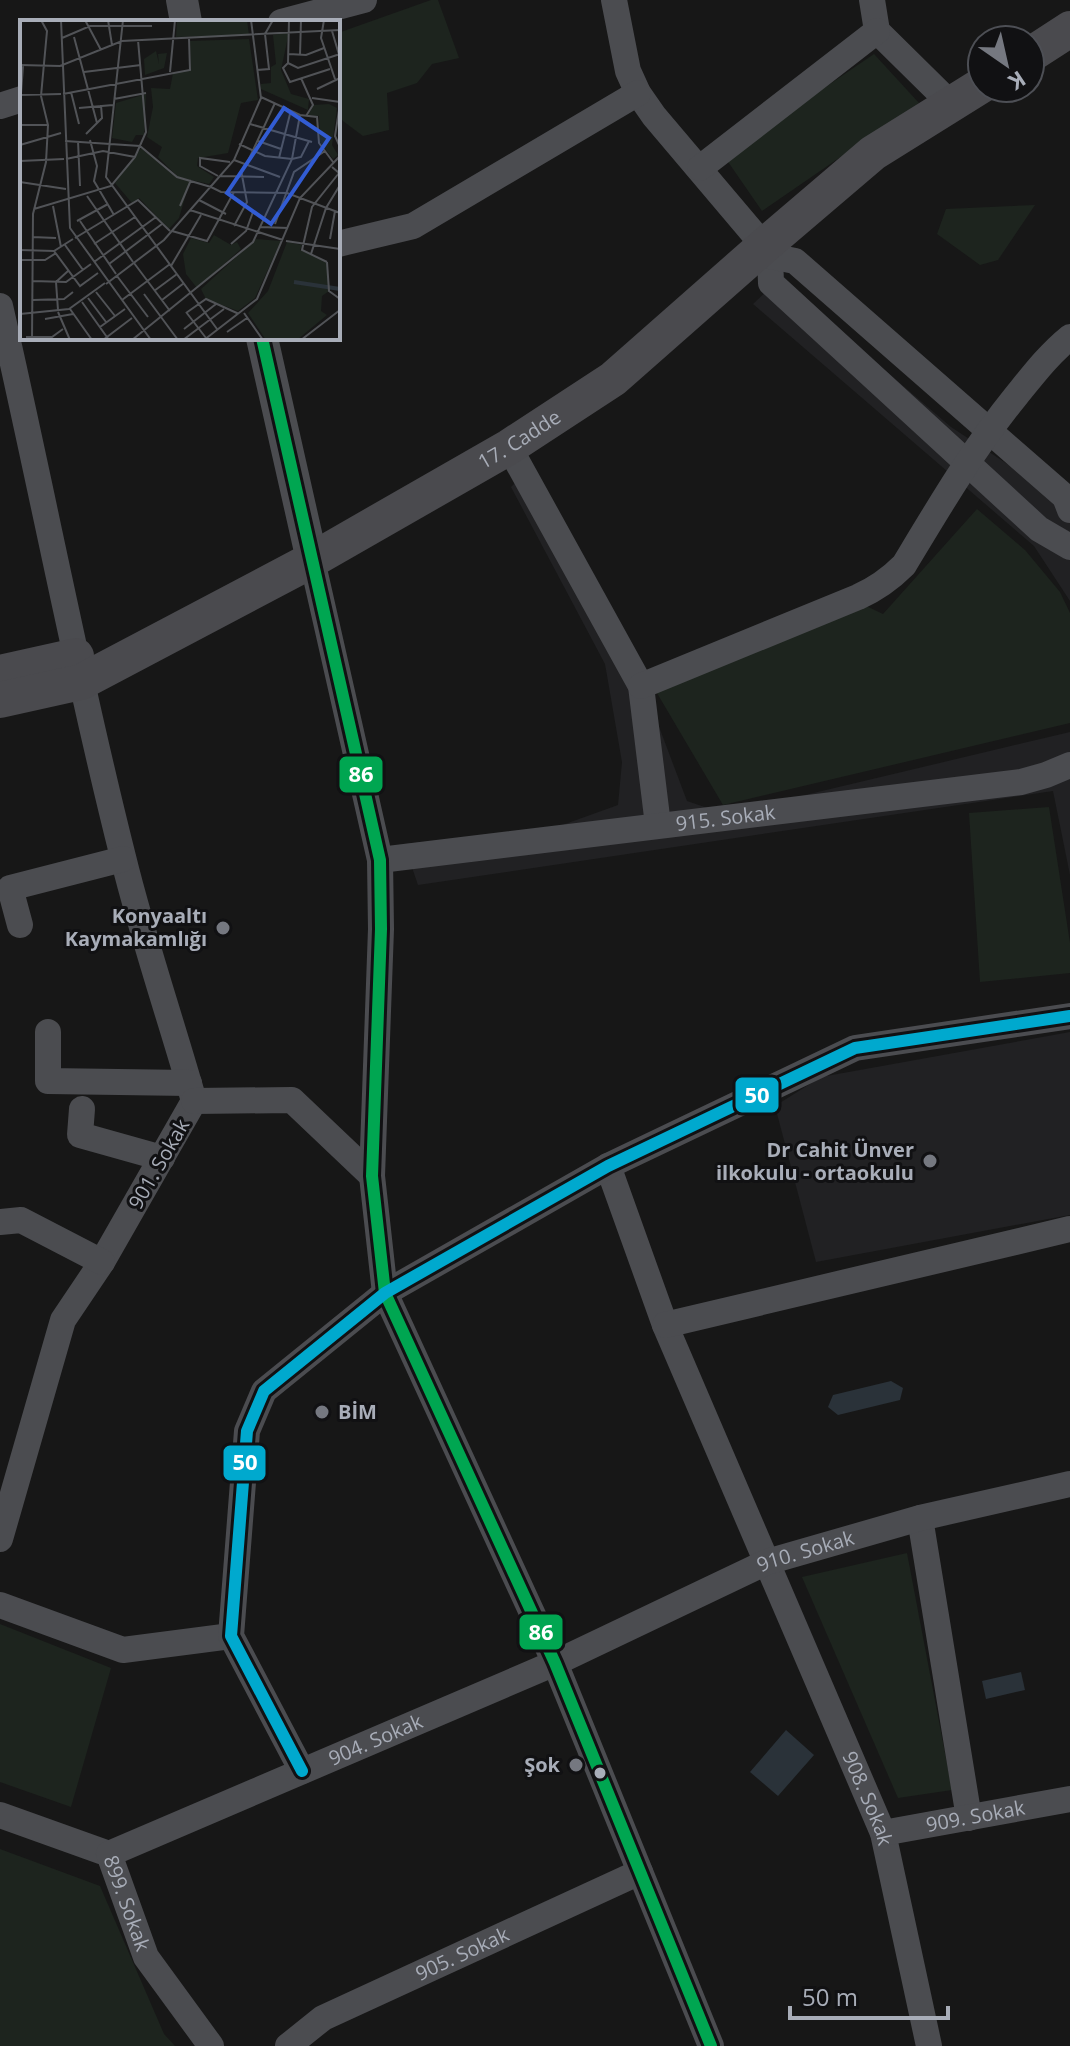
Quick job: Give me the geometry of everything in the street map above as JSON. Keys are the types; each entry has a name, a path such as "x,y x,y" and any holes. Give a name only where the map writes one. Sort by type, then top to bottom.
{"main road":[{"path":"1046,45 1070,29"},
{"name":"17. Cadde","path":"0,700 79,669 312,560 509,447 613,379 767,251 873,153 966,95"},
{"path":"0,673 79,669"}],"street":[{"path":"182,0 186,20"},
{"path":"289,20 364,0"},
{"path":"614,0 628,71 638,93 767,251 795,261 1065,497 1070,510"},
{"path":"872,0 877,31 951,104"},
{"path":"700,168 877,31"},
{"path":"340,244 413,226 638,93"},
{"path":"0,106 20,100"},
{"path":"767,251 771,283 1039,529 1070,547"},
{"path":"0,306 123,859 192,1092"},
{"path":"641,686 858,597 884,583 904,565 989,429 1042,363 1070,337"},
{"path":"262,340 380,860 381,929 372,1176 385,1293 555,1663 711,2046"},
{"path":"509,447 641,686 658,825"},
{"name":"915. Sokak","path":"380,860 1021,782 1070,768"},
{"path":"20,925 10,888 123,859"},
{"path":"302,1771 231,1636 247,1431 264,1391 385,1293 608,1166 855,1048 1070,1016"},
{"path":"48,1032 48,1081 292,1100 372,1176"},
{"name":"901. Sokak","path":"0,1539 63,1320 102,1262 162,1158 192,1092"},
{"path":"82,1109 80,1135 162,1158"},
{"name":"908. Sokak","path":"608,1166 665,1325 883,1833 929,2046"},
{"path":"0,1222 21,1220 102,1262"},
{"path":"665,1325 1070,1229"},
{"name":"910. Sokak","path":"555,1663 767,1562 920,1518 1070,1484"},
{"path":"920,1518 969,1818"},
{"path":"0,1605 123,1650 231,1636"},
{"name":"904. Sokak","path":"109,1854 555,1663"},
{"name":"909. Sokak","path":"883,1833 1070,1799"},
{"name":"899. Sokak","path":"0,1815 109,1854 146,1957 211,2046"},
{"name":"905. Sokak","path":"288,2046 323,2018 640,1872"}],"shaded area":[{"path":"438,0 459,58 432,64 417,83 387,93 389,130 363,136 340,117 340,32"},
{"path":"874,54 919,103 762,211 724,156"},
{"path":"1035,205 998,260 980,265 937,234 946,209"},
{"path":"779,279 951,427 1053,494 1070,517 1070,601 1034,546 753,304"},
{"path":"530,468 658,724 687,801 725,814 1070,732 1070,875 1053,791 418,885 404,844 554,828 618,805 622,762 605,664 511,487"},
{"path":"977,509 1025,550 1060,592 1070,613 1070,723 723,805 654,688 862,604 883,614"},
{"path":"1049,807 1070,943 1070,973 980,982 969,813"},
{"name":"Dr Cahit Ünver ilkokulu - ortaokulu","path":"1070,1032 1070,1215 816,1262 775,1106 821,1077"},
{"path":"891,1381 903,1388 900,1400 838,1415 828,1407 833,1395"},
{"path":"907,1553 952,1790 898,1798 802,1577"},
{"path":"0,1624 111,1668 71,1807 0,1782"},
{"path":"1021,1672 1025,1690 986,1699 982,1681"},
{"path":"786,1730 814,1755 778,1796 750,1772"},
{"path":"0,1849 100,1886 164,2034 175,2046 0,2046"}],"transit line":[{"name":"86","path":"262,340 380,860 381,929 372,1176 385,1293 555,1663 711,2046"},
{"name":"50","path":"302,1771 231,1636 247,1431 264,1391 385,1293 608,1166 855,1048 1070,1016"}],"place":[{"name":"Konyaaltı Kaymakamlığı","path":"223,928"},
{"name":"Dr Cahit Ünver ilkokulu - ortaokulu","path":"930,1161"},
{"name":"BİM","path":"322,1412"},
{"name":"Şok","path":"576,1765"}]}
